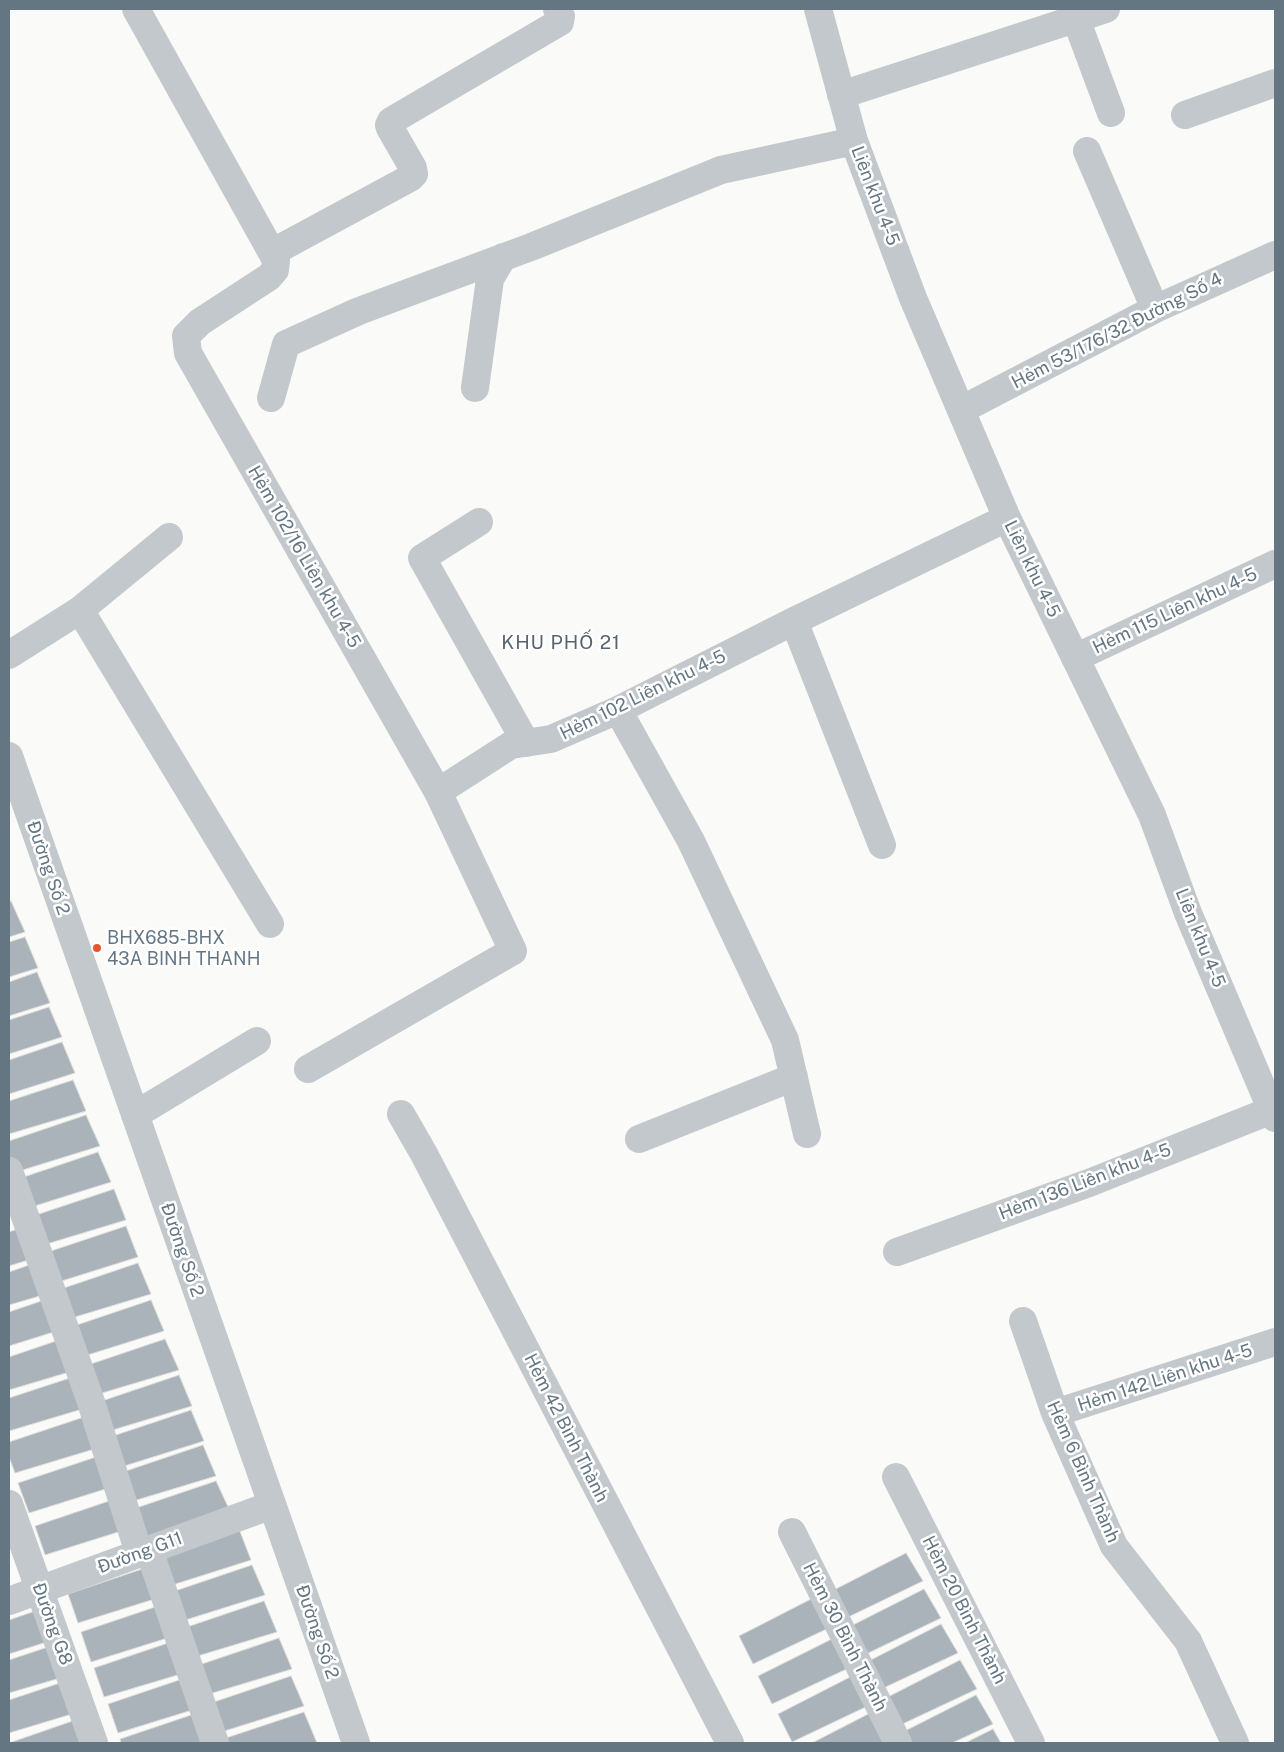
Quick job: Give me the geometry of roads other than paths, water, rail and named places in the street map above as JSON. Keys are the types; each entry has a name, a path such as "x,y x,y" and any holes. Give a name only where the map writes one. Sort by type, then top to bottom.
{"street":[{"path":"136,9 273,252 410,178 414,174 413,168 390,128 389,124 391,121 560,22 561,16 557,9"},
{"name":"Liên khu 4-5","path":"818,9 854,141 913,298 1007,518 1152,815 1188,913 1274,1114"},
{"path":"841,95 1106,9"},
{"path":"1076,19 1111,113"},
{"path":"1185,115 1275,83"},
{"path":"271,398 286,344 359,311 503,257 721,170 854,141"},
{"path":"1087,151 1156,309"},
{"name":"Hẻm 102/16 Liên khu 4-5","path":"273,252 277,265 275,270 269,277 200,322 186,336 188,353 438,792"},
{"name":"Hẻm 53/176/32 Đường Số 4","path":"961,410 1156,309 1275,255"},
{"path":"475,388 490,279 503,257"},
{"name":"Hẻm 102 Liên khu 4-5","path":"438,792 511,745 551,739 618,710 794,621 1007,518"},
{"path":"479,522 422,558 526,743"},
{"path":"9,656 80,610 169,537"},
{"name":"Hẻm 115 Liên khu 4-5","path":"1075,658 1275,564"},
{"path":"80,610 270,924"},
{"path":"794,621 882,845"},
{"path":"618,710 691,841 785,1040 807,1134"},
{"name":"Đường Số 2","path":"9,756 356,1743"},
{"path":"308,1069 513,951 438,792"},
{"path":"135,1115 257,1041"},
{"path":"639,1138 794,1076"},
{"name":"Hẻm 42 Bình Thành","path":"401,1114 424,1154 730,1743"},
{"name":"Hẻm 136 Liên khu 4-5","path":"897,1252 1274,1114"},
{"path":"9,1171 144,1551 215,1743"},
{"name":"Hẻm 6 Bình Thành","path":"1023,1320 1055,1413 1114,1546 1188,1641 1234,1743"},
{"name":"Hẻm 142 Liên khu 4-5","path":"1055,1413 1275,1342"},
{"name":"Hẻm 20 Bình Thành","path":"896,1477 1032,1743"},
{"name":"Đường G8","path":"9,1504 94,1743"},
{"name":"Đường G11","path":"9,1601 272,1504"},
{"name":"Hẻm 30 Bình Thành","path":"792,1532 898,1743"}],"place":[{"name":"BHX685-BHX 43A BINH THANH","path":"97,948"}],"district":[{"name":"KHU PHỐ 21","path":"561,643"}]}
